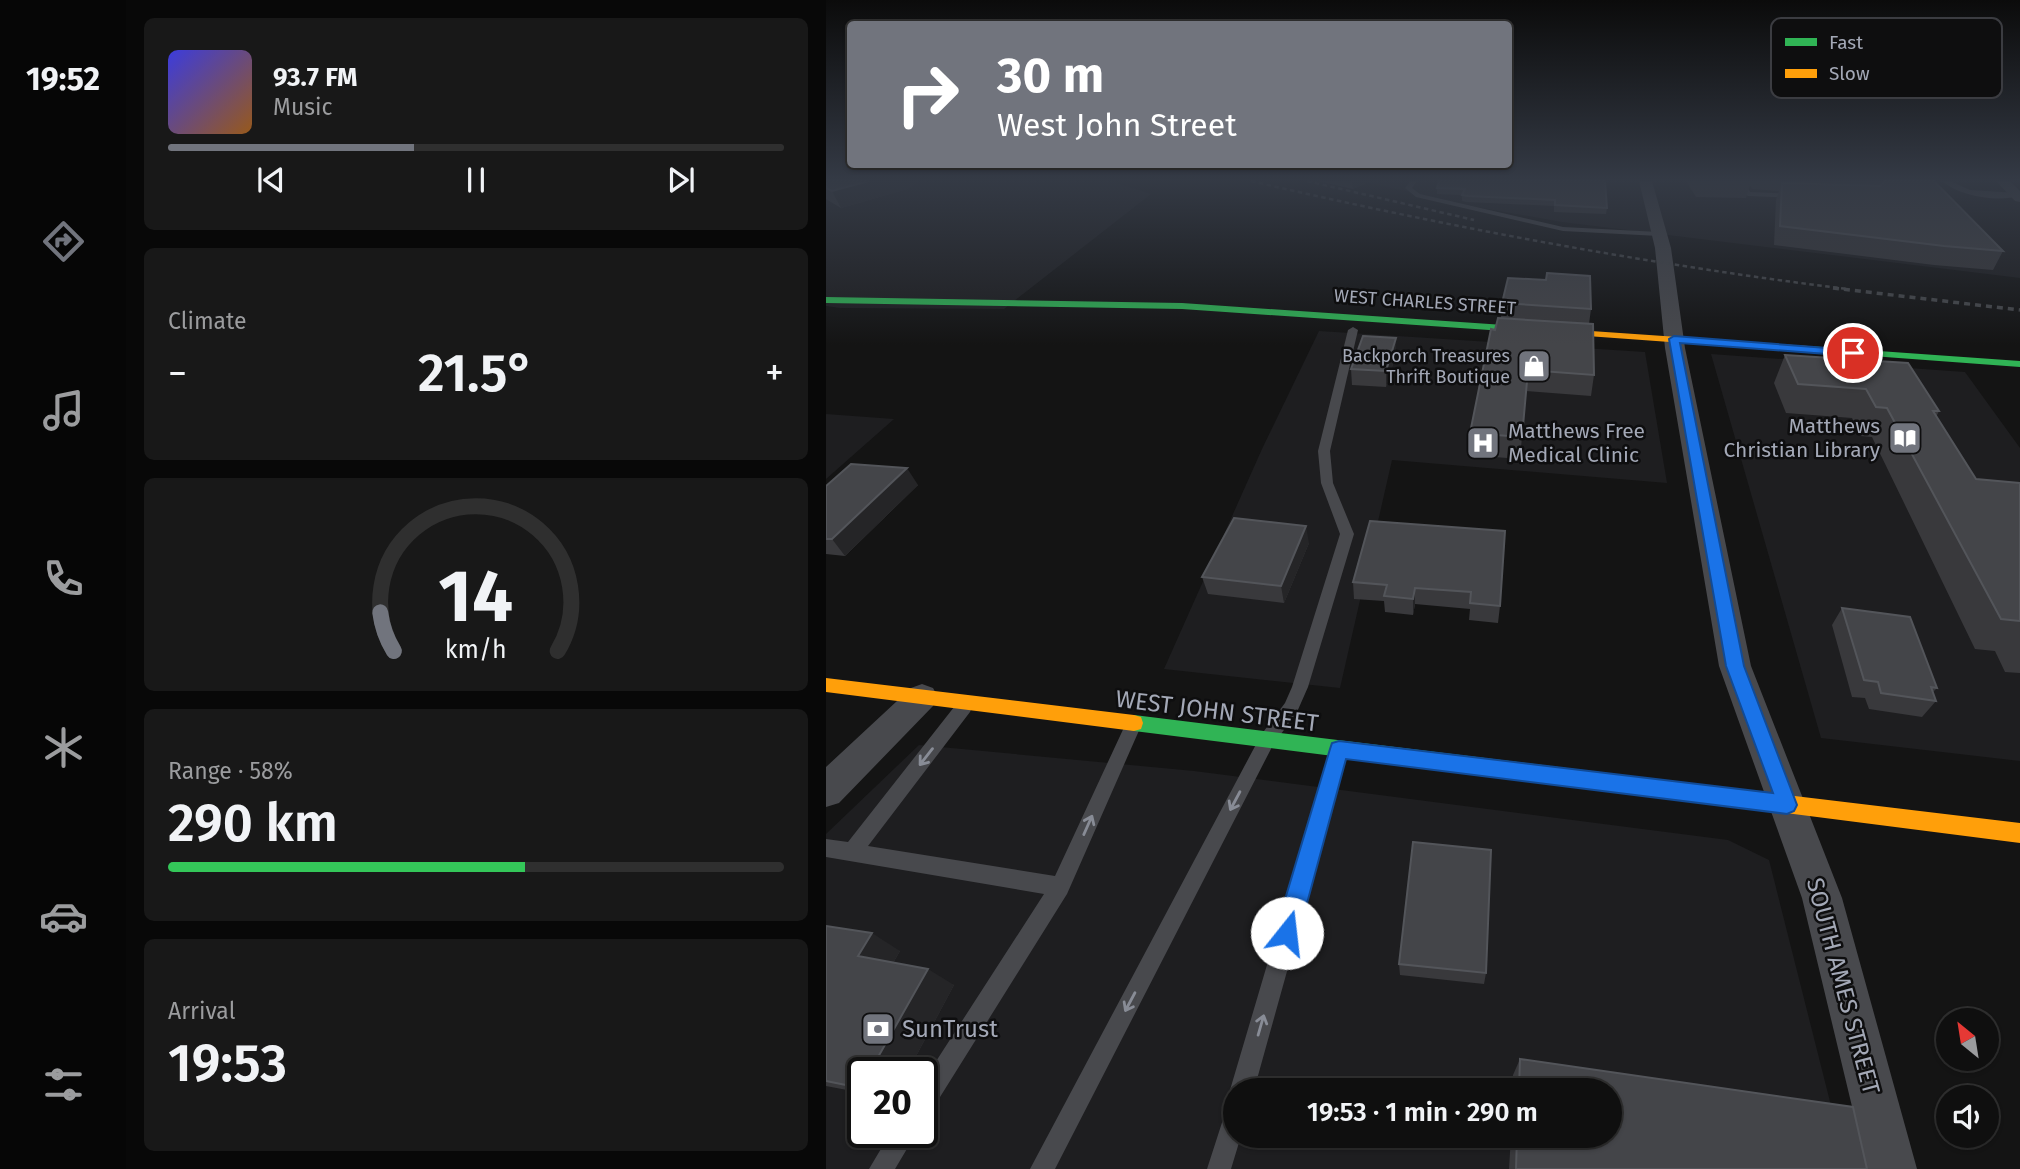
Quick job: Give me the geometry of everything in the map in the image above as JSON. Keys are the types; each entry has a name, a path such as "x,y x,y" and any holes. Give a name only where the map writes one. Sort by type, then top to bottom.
{"street":[{"name":"SOUTH AMES STREET","path":"1659,236 1674,339 1735,666 1822,898 1892,1169"},
{"name":"WEST CHARLES STREET","path":"826,300 1182,306 2020,364"},
{"name":"WEST JOHN STREET","path":"826,685 2020,833"},
{"path":"826,791 922,697"}],"lane":[{"path":"1042,1169 1267,740 1292,707 1300,687 1347,534 1324,467 1324,451 1353,330"},
{"path":"852,852 967,703"},
{"path":"938,1080 1060,887 1134,724"},
{"path":"1245,1078 1339,749"},
{"path":"826,848 1060,887"},
{"path":"881,1169 895,1148"},
{"path":"1219,1169 1225,1148"}],"shaded area":[{"path":"826,236 1098,236 1004,309 826,306"},
{"path":"1673,236 2020,236 2020,278"},
{"path":"1319,331 1645,352 1667,483 1392,460 1340,688 1164,669 1262,449"},
{"path":"1711,354 1965,372 2020,448 2020,761 1821,738"},
{"path":"826,414 894,419 826,479"},
{"path":"919,745 1194,771 1728,840 1769,860 1847,1169 826,1169 826,834"}],"building":[{"path":"1858,236 1988,236 2003,251"},
{"path":"1547,273 1590,276 1591,309 1502,303 1508,278 1546,280"},
{"path":"1498,318 1593,324 1594,375 1528,370 1522,437 1470,433 1491,329 1495,330"},
{"path":"1363,336 1396,338 1386,371 1351,369"},
{"path":"1785,355 1908,363 1939,411 1933,411 1976,479 2020,483 2020,621 2001,619 1887,408 1876,407 1866,389 1798,384"},
{"path":"851,464 907,468 832,539 826,539 826,486"},
{"path":"1234,518 1306,526 1281,586 1202,577"},
{"path":"1370,521 1505,531 1500,606 1470,603 1471,592 1415,588 1413,599 1384,596 1387,585 1353,582"},
{"path":"1842,608 1910,617 1937,688 1931,687 1936,701 1881,693 1878,682 1864,680"},
{"path":"1413,842 1491,850 1486,973 1399,964"},
{"name":"SunTrust","path":"826,926 872,933 858,956 928,969 878,1057 847,1057 847,1085 826,1081"},
{"path":"1520,1059 1853,1107 1867,1169 1516,1169 1517,1148 1622,1148 1622,1078 1519,1078"}],"railway":[{"path":"1510,236 1697,268 1847,289"},
{"path":"1833,288 2020,310"}],"traffic: fast":[{"path":"826,300 1182,306 1591,334"},
{"path":"1808,349 2020,364"},
{"path":"1134,723 1770,802"}],"traffic: slow":[{"path":"1591,334 1808,349"},
{"path":"826,685 1134,723"},
{"path":"1770,802 2020,833"}],"place":[{"name":"Backporch Treasures Thrift Boutique","path":"1534,366"},
{"name":"Matthews Christian Library","path":"1905,438"},
{"name":"Matthews Free Medical Clinic","path":"1483,443"},
{"name":"SunTrust","path":"878,1029"}],"route":[{"path":"1287,933 1339,749 1787,805 1735,666 1674,339 1853,353"}]}
